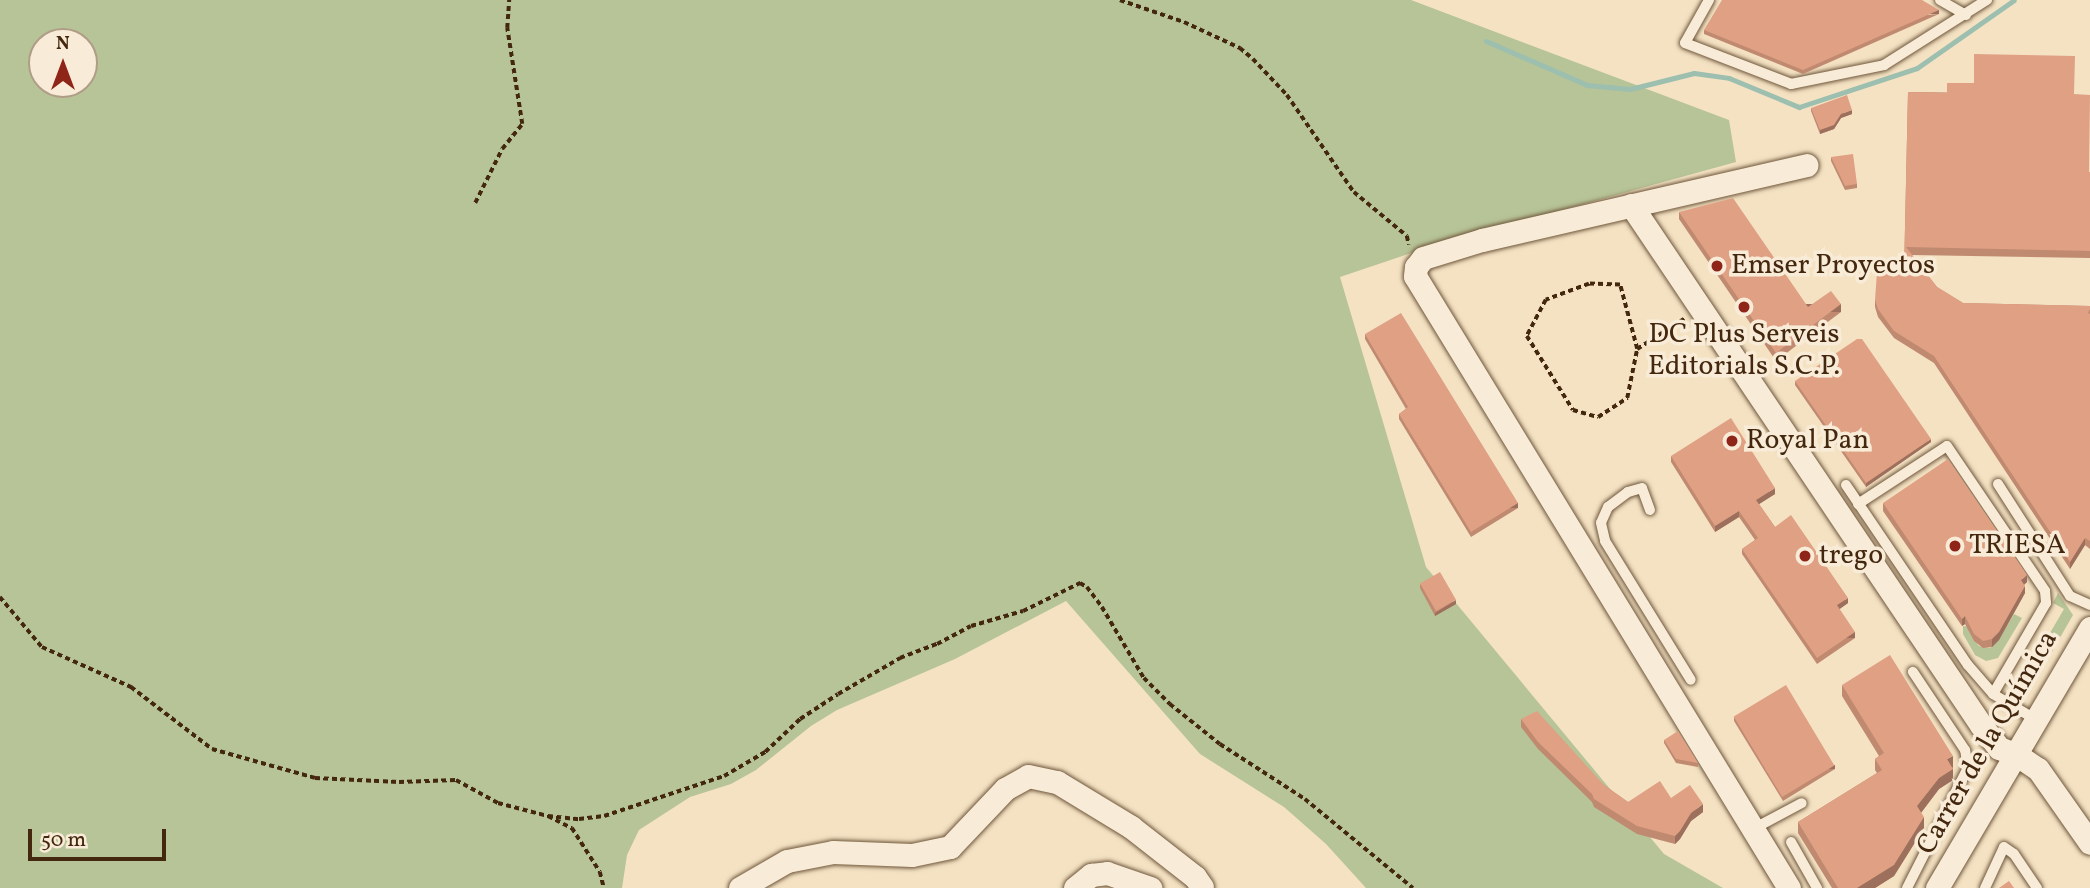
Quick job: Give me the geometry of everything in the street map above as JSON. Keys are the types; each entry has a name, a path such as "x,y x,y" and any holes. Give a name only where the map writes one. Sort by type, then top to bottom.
{"street":[{"path":"1789,888 1415,276 1416,267 1423,258 1482,240 1806,165"},
{"path":"1631,205 1981,725 1999,748 2017,755 2038,769 2090,844"},
{"name":"Carrer de la Química","path":"1937,888 2090,628"},
{"path":"740,888 787,861 833,852 912,855 950,847 1005,789 1028,776 1057,782 1131,827 1206,887"},
{"path":"1075,888 1091,875 1107,873 1150,888"}],"lane":[{"path":"1709,0 1685,43 1791,84 1884,65 1987,0"},
{"path":"1940,0 1966,15"},
{"path":"1858,504 1947,446 2045,591 2046,603 1993,694"},
{"path":"1998,484 2070,596 2090,605"},
{"path":"1846,485 1968,665 1993,694 2035,719"},
{"path":"1650,510 1642,488 1628,492 1608,507 1601,523 1605,541 1691,680"},
{"path":"1618,607 1638,594"},
{"path":"1907,888 1968,768 1965,750 1913,671"},
{"path":"1754,829 1802,803"},
{"path":"1791,842 1817,888"},
{"path":"1985,888 2004,847 2014,854 2037,888"},
{"path":"1929,849 1954,861"}],"path":[{"path":"475,203 502,149 522,124 507,28 509,0"},
{"path":"1120,0 1184,22 1240,48 1253,59 1287,95 1310,134 1336,163 1353,192 1407,236 1416,267"},
{"path":"1637,349 1620,285 1589,284 1546,300 1527,336 1573,410 1598,417 1627,398 1637,349 1702,312"},
{"path":"0,597 42,647 131,687 212,750 315,778 399,782 456,780 498,803 548,816 579,819 604,816 724,776 765,752 800,719 900,658 937,644 971,626 1023,611 1080,583 1087,587 1102,607 1144,678 1170,704 1229,751 1305,799 1413,888"},
{"path":"548,816 572,828 600,872 604,888"}],"green space":[{"path":"0,0 1411,0 1729,120 1736,162 1435,245 1340,277 1426,567 1664,854 1723,888 1366,888 1326,844 1284,807 1200,754 1066,601 955,659 837,710 811,726 756,770 731,784 690,797 639,830 627,855 622,888 0,888"},
{"path":"2058,593 2073,615 2039,674 2029,669 2064,609 2053,603"},
{"path":"2014,614 2022,618 1998,658 1986,661 1975,655 1963,634 1963,626 1972,627 1973,639 1979,646 1990,648 1998,641"}],"building":[{"path":"1722,0 1922,0 1939,10 1803,70 1704,30"},
{"path":"1974,54 2075,56 2074,94 2090,95 2090,251 1906,247 1937,287 1963,303 2090,306 2090,541 2085,538 2070,562 1934,356 1894,331 1878,309 1875,300 1877,272 1904,273 1908,92 1947,93 1947,83 1974,83"},
{"path":"1847,95 1852,110 1841,114 1834,125 1820,130 1811,108"},
{"path":"1853,154 1857,184 1845,186 1831,157"},
{"path":"1733,198 1808,307 1831,291 1841,304 1776,353 1679,212"},
{"path":"1401,313 1518,503 1471,532 1399,414 1408,407 1365,334"},
{"path":"1857,339 1862,339 1931,439 1866,483 1795,381"},
{"path":"1731,418 1775,488 1756,500 1775,527 1791,515 1848,598 1837,605 1855,632 1817,658 1742,549 1758,538 1739,511 1715,526 1671,456"},
{"name":"TRIESA","path":"1948,459 2027,575 2021,580 2025,586 1999,632 1992,639 1983,641 1974,634 1965,616 1962,619 1883,503"},
{"path":"1440,572 1456,600 1436,611 1420,584"},
{"path":"1890,655 1953,756 1947,759 1953,769 1939,778 1917,806 1924,817 1894,865 1857,888 1838,888 1798,822 1882,770 1875,759 1884,753 1842,685"},
{"path":"1786,685 1834,766 1782,797 1734,716"},
{"path":"1537,711 1604,785 1628,802 1660,781 1671,798 1690,785 1703,804 1691,813 1675,836 1637,826 1594,799 1538,742 1521,719"},
{"path":"1678,731 1698,763 1676,759 1664,740"},
{"path":"2009,881 2014,888 1999,888"}],"waterway":[{"path":"1486,41 1587,85 1630,89 1694,73 1729,78 1799,107 1917,68 2014,0"}],"place":[{"name":"Emser Proyectos","path":"1717,266"},
{"name":"DC Plus Serveis Editorials S.C.P.","path":"1744,307"},
{"name":"Royal Pan","path":"1732,441"},
{"name":"TRIESA","path":"1955,546"},
{"name":"trego","path":"1805,556"}]}
